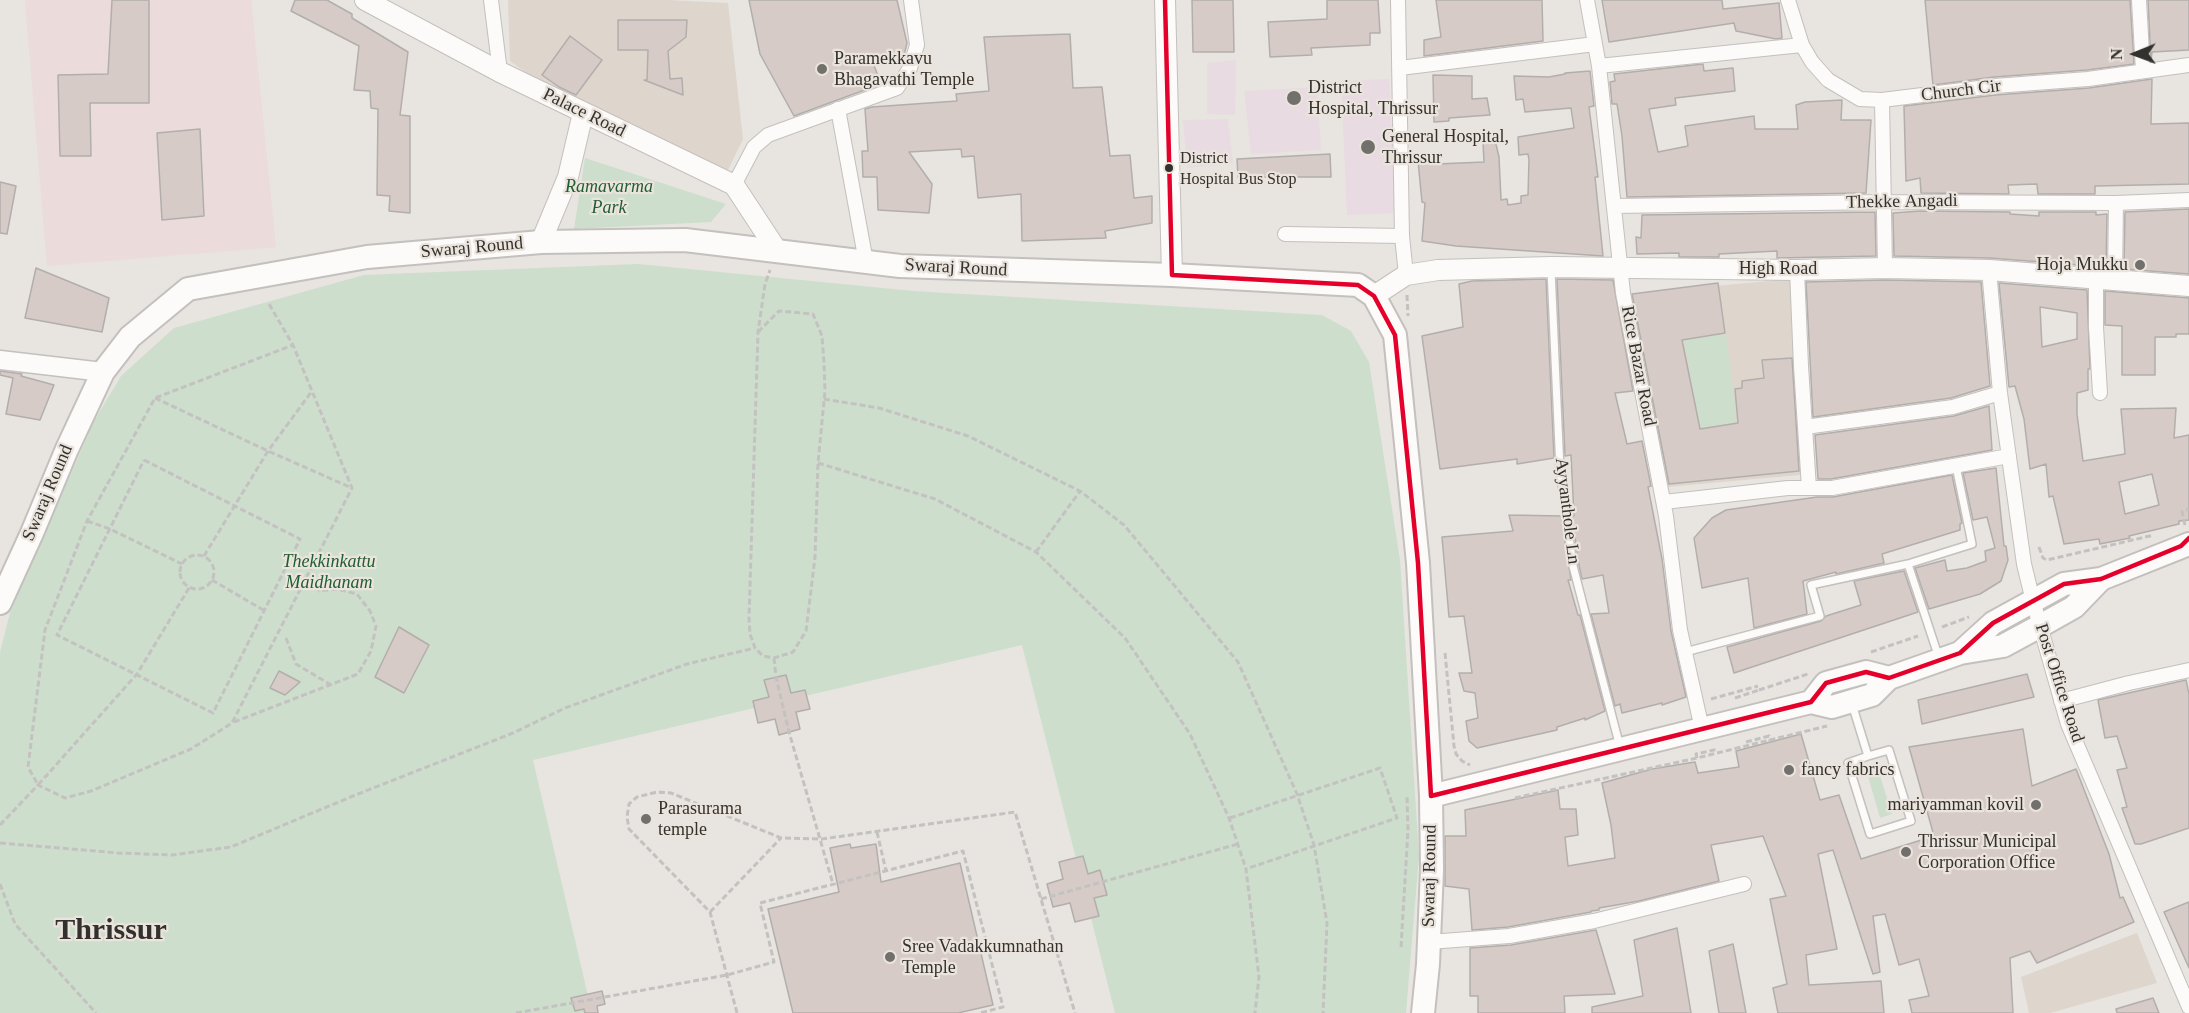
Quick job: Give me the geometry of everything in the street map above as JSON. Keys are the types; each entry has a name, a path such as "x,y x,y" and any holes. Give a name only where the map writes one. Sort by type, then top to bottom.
{"main road":[{"name":"Palace Road","path":"365,0 500,72 734,185"},
{"path":"1165,0 1172,275"},
{"path":"541,242 568,177 583,113"},
{"path":"734,185 778,252"},
{"name":"Swaraj Round","path":"1,598 103,372 130,337 188,289 367,257 541,242 685,240 900,266 1172,275 1358,285 1374,296 1395,335 1418,562 1431,796 1432,870 1423,1013"},
{"name":"High Road","path":"1374,296 1407,280 1438,270 1551,267 1989,270 2189,286"},
{"path":"1950,657 1992,622 2064,584 2101,579 2185,539"},
{"path":"1431,796 1810,702 1832,707 1872,695 1889,678 1950,657 2003,646 2074,607 2101,579"},
{"path":"1810,702 1826,684 1866,672 1889,678"}],"street":[{"path":"491,0 500,72"},
{"path":"734,185 754,147 768,135 897,88 910,68 916,45 911,0"},
{"path":"1398,0 1402,236 1407,280"},
{"name":"Rice Bazar Road","path":"1587,0 1599,66 1619,267 1664,502 1680,630 1702,729"},
{"name":"Church Cir","path":"1788,0 1802,45 1812,62 1828,80 1860,99 1882,100 1995,86 2088,79 2189,65"},
{"path":"2139,0 2143,71"},
{"path":"1400,68 1595,44"},
{"path":"1599,66 1802,45"},
{"path":"1882,100 1885,268"},
{"path":"838,109 866,262"},
{"name":"Thekke Angadi","path":"1614,206 2189,200"},
{"path":"2100,393 2096,327 2116,202"},
{"path":"1285,234 1402,236"},
{"path":"1797,270 1809,488"},
{"name":"Post Office Road","path":"1989,270 2000,393 2024,564 2033,601 2068,724 2189,1006"},
{"path":"0,360 103,372"},
{"path":"1805,427 1953,407 2000,393"},
{"path":"1664,502 1788,488 1832,488 2009,456"},
{"path":"2061,701 2189,670"},
{"path":"1429,942 1509,936 1594,921 1744,884"}],"lane":[{"name":"Ayyanthole Ln","path":"1551,267 1560,470 1573,566 1621,749"},
{"path":"1685,652 1820,616 1811,585 1908,564 1972,544 1956,466"},
{"path":"1908,564 1929,632 1950,657"},
{"path":"1852,701 1868,756"},
{"path":"1889,750 1911,821 1870,834 1848,763 1868,756 1889,750"}],"path":[{"path":"758,332 779,311 813,314 822,336 824,363 815,556 806,631 793,652 774,658 763,656 755,648 750,634 749,618 758,332 765,284 778,252"},
{"path":"1407,280 1409,324"},
{"path":"232,723 352,488 293,345 268,304"},
{"path":"293,345 155,398 87,521 45,630 28,767 38,785 65,798 91,791 191,750 232,723 358,674 371,651 376,626 370,611 357,594 337,589 318,591"},
{"path":"204,556 268,451 312,391"},
{"path":"155,398 352,488"},
{"path":"824,399 879,408 968,436 1080,491 1124,525 1238,662 1298,795 1314,846 1327,923 1323,1013"},
{"path":"144,460 300,539 213,713 57,634 110,529 144,460"},
{"path":"818,463 935,499 1036,552 1125,638 1190,734 1229,818 1246,869 1259,977 1255,1013"},
{"path":"1036,552 1080,491"},
{"path":"2185,539 2182,512 2189,509"},
{"path":"87,521 110,529 182,564"},
{"path":"2038,543 2043,558 2048,560 2159,534"},
{"path":"194,555 204,556 212,564 214,570 212,580 205,588 194,590 189,588 182,580 180,570 182,564 194,555"},
{"path":"212,580 264,610"},
{"path":"0,825 136,674 189,588"},
{"path":"1929,632 1971,616"},
{"path":"286,638 296,664 331,685"},
{"path":"0,843 172,855 231,847 513,733 565,708 687,664 755,648"},
{"path":"1445,652 1456,754 1470,765 1478,764"},
{"path":"774,658 776,677 789,732 834,884"},
{"path":"1692,685 1706,680 1712,700 1758,686 1759,690 1735,698"},
{"path":"1509,799 1697,758 1828,726"},
{"path":"1746,742 1769,736 1770,741"},
{"path":"1697,758 1696,754 1718,749"},
{"path":"1229,818 1380,768 1396,818 1246,869"},
{"path":"737,1013 710,912 629,829 627,817 629,804 638,797 657,792 671,793 781,838 822,840 1015,812 1075,1013"},
{"path":"1401,947 1405,895 1407,796"},
{"path":"878,832 886,871"},
{"path":"710,912 781,838"},
{"path":"1041,899 1238,844"},
{"path":"516,1013 726,975 774,962 760,903 963,851 1003,1007 980,1013"},
{"path":"0,884 15,924 96,1013"},
{"path":"1405,895 1410,895 1410,886"}],"shaded area":[{"path":"25,0 251,0 276,247 47,266"},
{"path":"508,0 666,0 728,3 743,139 727,172 549,89 510,61"},
{"path":"1236,60 1235,115 1207,114 1207,63"},
{"name":"General Hospital, Thrissur","path":"1389,79 1396,213 1347,215 1341,81"},
{"path":"1317,87 1321,150 1251,154 1244,91"},
{"path":"1228,119 1233,164 1187,168 1183,120"},
{"path":"1791,279 1793,281 1802,472 1799,475 1667,487 1629,294"},
{"path":"2137,933 2157,983 2050,1013 2029,1013 2021,977"}],"green space":[{"name":"Ramavarma Park","path":"585,158 726,204 711,222 574,229"},
{"name":"Thekkinkattu Maidhanam","path":"638,264 913,291 1322,315 1351,331 1369,362 1400,560 1419,856 1406,1013 1115,1013 1022,645 533,760 592,1013 0,1013 0,652 10,613 94,421 121,376 174,328 364,275"},
{"path":"1726,334 1737,422 1701,428 1699,418 1655,426 1652,410 1695,400 1684,340"},
{"path":"1871,765 1877,766 1892,814 1880,818 1866,769"}],"building":[{"path":"112,0 149,0 149,103 90,103 91,156 60,156 58,75 108,74"},
{"path":"295,0 327,0 408,52 400,115 410,116 410,213 389,211 390,196 377,195 378,109 371,108 370,91 354,90 359,46 291,11"},
{"name":"Paramekkavu Bhagavathi Temple","path":"749,0 897,0 907,43 904,55 872,60 881,84 794,116 760,54"},
{"path":"1192,0 1233,0 1234,52 1193,52"},
{"path":"1327,0 1378,0 1380,33 1370,33 1370,45 1311,48 1312,55 1270,57 1268,22 1327,19"},
{"path":"1436,0 1542,0 1543,41 1424,56 1424,40 1441,37"},
{"path":"1602,0 1722,0 1723,9 1779,3 1782,38 1776,39 1736,31 1734,23 1609,42"},
{"path":"1925,0 2130,0 2134,64 1933,85"},
{"path":"2148,0 2189,0 2189,50 2152,52 2151,61"},
{"path":"618,20 687,20 686,37 668,51 670,79 682,78 683,95 644,80 647,80 648,50 618,50"},
{"path":"1070,34 1073,88 1102,87 1110,156 1130,155 1134,198 1152,196 1152,223 1105,231 1106,238 1022,241 1021,194 978,198 974,156 962,157 961,149 909,152 932,184 929,213 878,210 877,177 863,177 862,151 868,151 865,109 957,101 956,94 989,91 984,37"},
{"path":"570,36 602,60 576,95 542,75"},
{"path":"1703,64 1704,71 1733,68 1735,91 1675,98 1676,105 1649,109 1658,152 1688,146 1685,126 1754,116 1755,129 1798,129 1796,105 1805,102 1842,100 1841,120 1871,120 1866,193 1627,197 1617,104 1612,104 1610,82 1615,81 1614,74"},
{"path":"1590,71 1594,106 1589,107 1598,177 1595,177 1603,256 1456,246 1422,241 1425,203 1422,202 1418,161 1437,161 1437,164 1484,162 1483,142 1495,140 1499,157 1501,200 1507,199 1508,205 1521,203 1521,196 1528,195 1529,160 1528,154 1519,155 1518,137 1574,128 1571,108 1525,112 1523,99 1516,100 1514,76 1549,77"},
{"path":"1433,75 1472,76 1472,99 1487,98 1490,115 1449,118 1449,121 1434,122"},
{"path":"2152,79 2151,124 2189,123 2189,184 2095,186 2095,194 2038,194 2037,184 2008,185 2009,194 1921,193 1920,178 1906,181 1904,106 1996,95 2089,88"},
{"path":"200,129 204,216 162,220 157,133"},
{"path":"1330,154 1331,177 1238,177 1237,159"},
{"path":"0,182 16,186 7,234 0,233"},
{"path":"2189,209 2189,274 2124,269 2125,212"},
{"path":"1875,212 1876,256 1777,258 1777,251 1719,254 1719,257 1679,257 1679,253 1637,254 1636,237 1641,238 1642,215"},
{"path":"2010,212 2010,214 2039,216 2039,212 2107,214 2106,267 1990,258 1894,256 1893,213"},
{"path":"36,268 109,298 102,332 25,318"},
{"path":"1546,279 1554,458 1517,464 1517,459 1440,469 1422,336 1463,327 1459,284 1472,281"},
{"path":"1557,279 1613,280 1633,391 1615,393 1627,444 1642,441 1651,486 1648,487 1662,559 1671,631 1686,697 1662,705 1662,703 1622,713 1620,704 1615,706 1591,614 1609,613 1603,575 1582,579 1579,565 1572,516 1574,516 1571,455 1565,456"},
{"path":"1885,280 1981,282 1990,386 1951,398 1813,417 1806,282"},
{"path":"1718,283 1725,333 1682,340 1700,429 1738,423 1735,389 1742,388 1742,381 1764,378 1762,360 1792,358 1799,471 1669,484 1632,294"},
{"path":"1999,283 2087,290 2090,369 2088,369 2088,390 2077,393 2077,414 2083,461 2125,454 2121,409 2176,408 2174,438 2189,435 2189,520 2129,536 2130,538 2100,544 2099,539 2064,544 2053,496 2049,497 2046,464 2030,469 2024,419 2015,386 2009,387","holes":["2040,307 2077,313 2077,339 2042,347","2152,474 2159,505 2125,514 2119,482"]},
{"path":"2105,291 2189,298 2189,334 2176,334 2176,337 2155,337 2155,375 2122,375 2122,326 2105,325"},
{"path":"0,371 22,374 21,376 54,385 40,420 6,414 13,378 0,375"},
{"path":"1989,406 1992,450 1831,479 1818,479 1815,435 1954,416"},
{"path":"1996,468 2004,546 2006,546 2008,560 2001,581 1980,594 1929,609 1915,568 1945,560 1947,571 1967,568 1986,561 1985,551 1995,548 1987,517 1973,520 1963,473"},
{"path":"1952,475 1962,523 1960,530 1882,554 1884,563 1803,581 1807,614 1754,628 1748,578 1702,588 1694,538 1712,518 1726,510 1817,497 1833,497"},
{"path":"1509,515 1561,516 1571,580 1568,580 1578,615 1580,615 1605,711 1585,720 1585,718 1557,727 1557,730 1477,748 1469,741 1466,721 1478,718 1475,693 1464,691 1459,673 1472,673 1464,616 1449,617 1442,537 1513,531"},
{"path":"1904,571 1918,612 1734,673 1727,647 1821,621 1826,616 1861,605 1854,581"},
{"path":"399,627 429,645 404,693 375,677"},
{"path":"279,671 300,682 285,695 270,688"},
{"path":"2027,674 2034,697 1922,724 1918,700"},
{"path":"786,675 791,693 805,690 810,709 796,712 800,729 779,735 775,719 758,723 753,701 769,697 764,680"},
{"path":"2186,680 2189,694 2189,828 2135,844 2122,808 2127,807 2117,770 2127,768 2117,736 2105,738 2098,700"},
{"path":"2023,729 2032,786 2076,769 2109,854 2120,898 2123,897 2134,922 2037,963 2030,951 2010,958 2013,1013 1912,1013 1909,1000 1929,996 1919,959 1899,965 1885,914 1873,916 1880,972 1873,974 1833,850 1818,854 1837,949 1806,955 1809,985 1881,981 1884,1013 1778,1013 1773,988 1787,984 1770,899 1786,896 1763,836 1711,845 1719,881 1639,901 1599,908 1591,912 1508,927 1472,930 1469,889 1445,886 1445,836 1466,836 1465,810 1558,790 1560,809 1576,809 1578,835 1565,837 1568,866 1615,858 1602,783 1652,769 1695,762 1698,773 1739,767 1736,751 1801,734 1820,800 1839,795 1861,859 1934,836 1909,747"},
{"path":"850,844 851,848 876,844 881,882 960,863 993,1005 958,1013 793,1013 768,909 839,892 830,848"},
{"path":"1083,856 1088,874 1100,870 1107,895 1094,898 1099,916 1075,922 1070,903 1053,907 1047,884 1063,879 1059,862"},
{"path":"2189,902 2189,968 2164,912"},
{"path":"1677,928 1691,1013 1592,1013 1592,1007 1643,996 1634,940"},
{"path":"1596,930 1615,994 1564,996 1565,1013 1478,1013 1478,996 1470,996 1470,948 1511,945"},
{"path":"1733,944 1746,1013 1719,1013 1709,951"},
{"path":"602,991 605,1004 597,1006 598,1013 585,1013 584,1009 575,1011 571,998"},
{"path":"2153,998 2159,1013 2117,1013 2116,1009"}],"transit line":[{"path":"1165,0 1172,275 1358,285 1374,296 1395,335 1418,563 1431,796 1811,702 1826,683 1866,672 1889,678 1960,653 1993,623 2064,584 2101,579 2181,546 2189,538"}],"place":[{"name":"Paramekkavu Bhagavathi Temple","path":"822,69"},
{"name":"District Hospital, Thrissur","path":"1294,98"},
{"name":"General Hospital, Thrissur","path":"1368,147"},
{"name":"District Hospital Bus Stop","path":"1169,168"},
{"name":"Hoja Mukku","path":"2140,265"},
{"name":"fancy fabrics","path":"1789,770"},
{"name":"mariyamman kovil","path":"2036,805"},
{"name":"Parasurama temple","path":"646,819"},
{"name":"Thrissur Municipal Corporation Office","path":"1906,852"},
{"name":"Sree Vadakkumnathan Temple","path":"890,957"}],"district":[{"name":"Thrissur","path":"111,931"}]}
